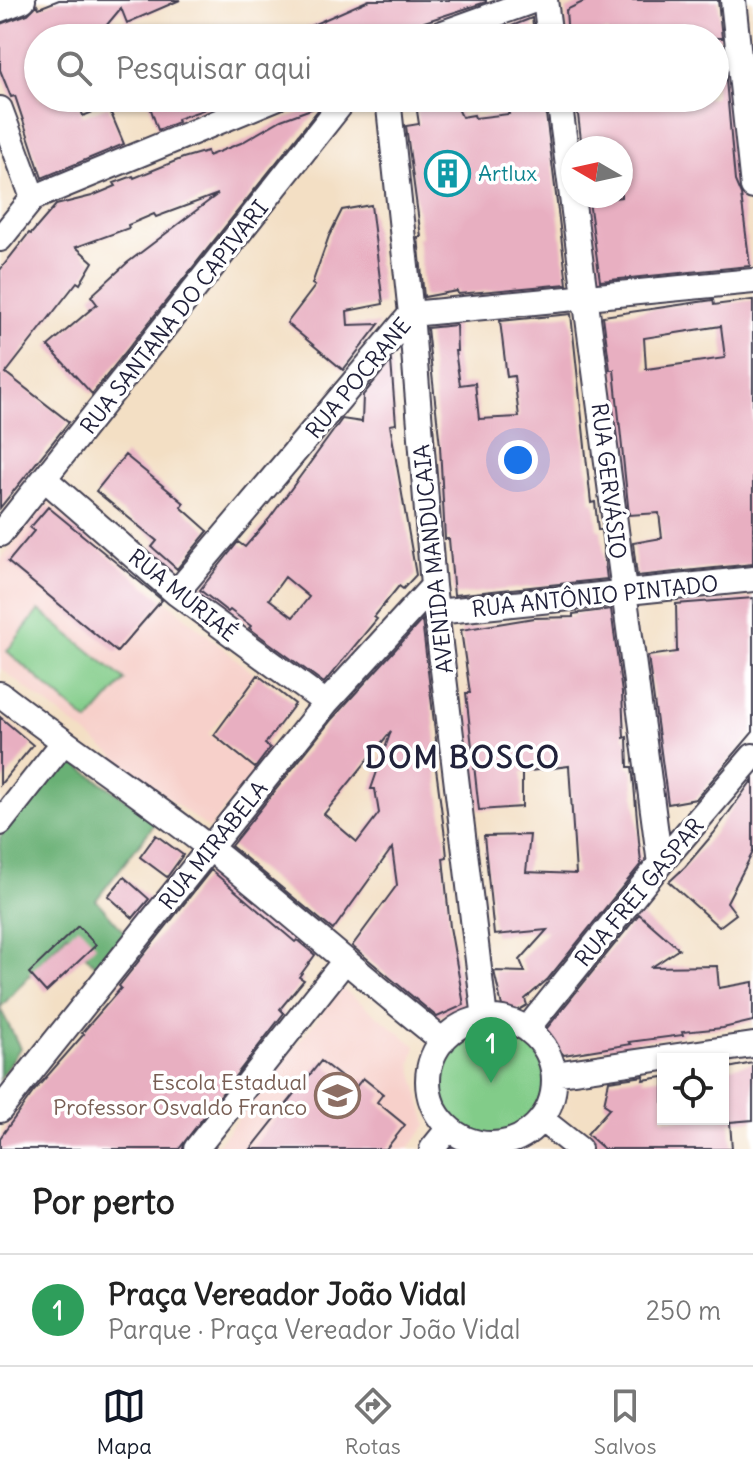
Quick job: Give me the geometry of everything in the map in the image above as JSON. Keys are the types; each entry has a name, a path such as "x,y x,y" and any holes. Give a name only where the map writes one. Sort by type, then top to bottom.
{"street":[{"path":"0,9 23,0"},
{"path":"468,24 535,0"},
{"path":"545,0 548,24"},
{"path":"733,0 753,187"},
{"path":"0,109 33,198"},
{"path":"0,239 33,198 242,112"},
{"name":"RUA SANTANA DO CAPIVARI","path":"0,534 46,480 335,112"},
{"name":"AVENIDA MANDUCAIA","path":"389,112 411,314 433,586 485,1019"},
{"name":"RUA GERVÁSIO","path":"561,112 660,864"},
{"name":"RUA POCRANE","path":"176,593 411,314 753,281"},
{"name":"RUA MURIAÉ","path":"46,480 176,593 326,703"},
{"name":"RUA ANTÔNIO PINTADO","path":"436,612 753,579"},
{"name":"RUA MIRABELA","path":"0,1110 326,703 433,586"},
{"path":"0,694 211,849 443,1041"},
{"path":"0,823 63,743"},
{"name":"RUA FREI GASPAR","path":"527,1029 660,864 753,756"},
{"path":"196,1149 344,962"},
{"path":"485,1019 500,1019 527,1029 541,1044 554,1074 553,1092 541,1119 517,1139 501,1146 474,1142 449,1128 438,1116 428,1086 432,1062 443,1041 462,1026 485,1019"},
{"path":"554,1074 753,1045"},
{"path":"541,1119 579,1149"},
{"path":"432,1149 449,1128"}],"shaded area":[{"path":"47,502 254,674 208,734 254,771 209,829 0,668 0,560"},
{"name":"Escola Estadual Professor Osvaldo Franco","path":"342,988 416,1046 411,1065 427,1125 408,1149 214,1149"}],"green space":[{"path":"39,610 125,680 88,722 7,651"},
{"path":"61,754 157,821 96,900 126,934 99,970 67,934 0,1008 0,837"},
{"path":"0,1008 20,1048 0,1079"},
{"path":"491,1028 512,1032 530,1043 541,1061 545,1082 541,1103 530,1121 512,1132 491,1136 470,1132 452,1121 441,1103 437,1082 441,1061 452,1043 470,1032"}],"building":[{"path":"59,0 180,0 127,23 121,8 108,24 24,24 24,112 82,112 83,116 93,112 111,112 124,144 42,178 15,96 11,97 0,70 0,24 28,14 37,5 39,8"},
{"path":"369,0 486,0 418,24 315,24"},
{"path":"587,0 718,0 721,24 567,24 566,10"},
{"path":"532,18 533,24 517,24"},
{"path":"152,112 197,112 177,119 178,122 158,130"},
{"path":"303,112 316,112 92,394 48,346 97,304 91,296 127,263 218,194 156,217 154,214 128,225 129,228 76,247 93,262 80,284 77,282 6,373 69,422 0,508 0,270 56,205 92,196 116,186 114,183 183,158 207,151 208,156 241,143 281,120"},
{"path":"417,112 460,112 462,117 474,115 475,118 508,112 546,112 567,284 458,294 457,291 424,297 418,237 421,237 406,126 419,124"},
{"path":"578,112 729,112 735,181 741,195 750,266 600,281 590,208 633,208 633,136 581,136"},
{"path":"371,205 383,304 347,311 348,325 379,324 343,370 287,323 315,286 312,284 329,236 342,210"},
{"path":"713,300 714,305 753,300 753,564 637,576 633,543 662,538 659,513 629,515 614,370 610,370 603,316","holes":["721,326 725,358 646,369 644,338"]},
{"path":"571,314 591,503 595,502 598,530 601,530 607,579 454,595 449,539 445,539 440,446 427,328 456,325 455,351 460,385 475,383 479,419 519,417 514,376 507,377 500,321"},
{"path":"391,361 396,424 390,425 416,575 403,589 399,586 374,617 377,619 324,683 200,590 238,542 245,547 269,519 342,419 362,422 363,395","holes":["285,577 309,597 293,617 269,599"]},
{"path":"125,455 184,503 181,507 208,531 177,569 152,547 157,541 96,491"},
{"path":"48,507 162,600 117,652 8,562 34,531 30,528"},
{"path":"753,598 753,732 696,799 668,804 648,656 677,652 676,604"},
{"path":"611,609 641,864 548,979 525,999 527,1005 517,1011 502,1006 494,971 525,972 520,960 547,930 494,935 484,836 530,835 526,872 576,874 569,766 522,772 522,807 479,810 466,693 470,693 461,630 534,618 573,617 573,614"},
{"path":"422,620 447,857 443,858 450,927 464,1005 437,1017 352,946 397,885 392,848 333,930 231,846 332,719","holes":["391,731 371,789 375,789 379,813 357,842 324,814"]},
{"path":"258,675 295,704 265,744 270,748 255,768 214,735"},
{"path":"0,717 33,745 0,785"},
{"path":"753,779 753,852 727,902 736,914 719,927 669,882 714,833"},
{"path":"156,835 183,855 167,877 140,857"},
{"path":"211,870 295,942 297,940 315,955 299,977 304,980 280,1009 284,1013 179,1149 0,1149 0,1138 34,1091 121,988 119,986"},
{"path":"124,877 149,899 133,918 108,896"},
{"path":"639,914 679,949 652,967 717,966 719,988 753,982 753,1021 564,1055 554,1046 552,1048 543,1033"},
{"path":"78,926 96,945 46,992 29,973"},
{"path":"321,1061 355,1088 363,1078 383,1094 377,1102 405,1125 386,1149 251,1149"},
{"path":"753,1063 753,1120 730,1122 732,1149 604,1149 587,1134 610,1108 604,1104 609,1081 644,1076 643,1080 657,1078 657,1125 729,1125 729,1068"}],"place":[{"name":"Artlux","path":"447,173"},
{"name":"Praça Vereador João Vidal","path":"491,1083"},
{"name":"Escola Estadual Professor Osvaldo Franco","path":"338,1095"}],"district":[{"name":"DOM BOSCO","path":"463,757"}]}
